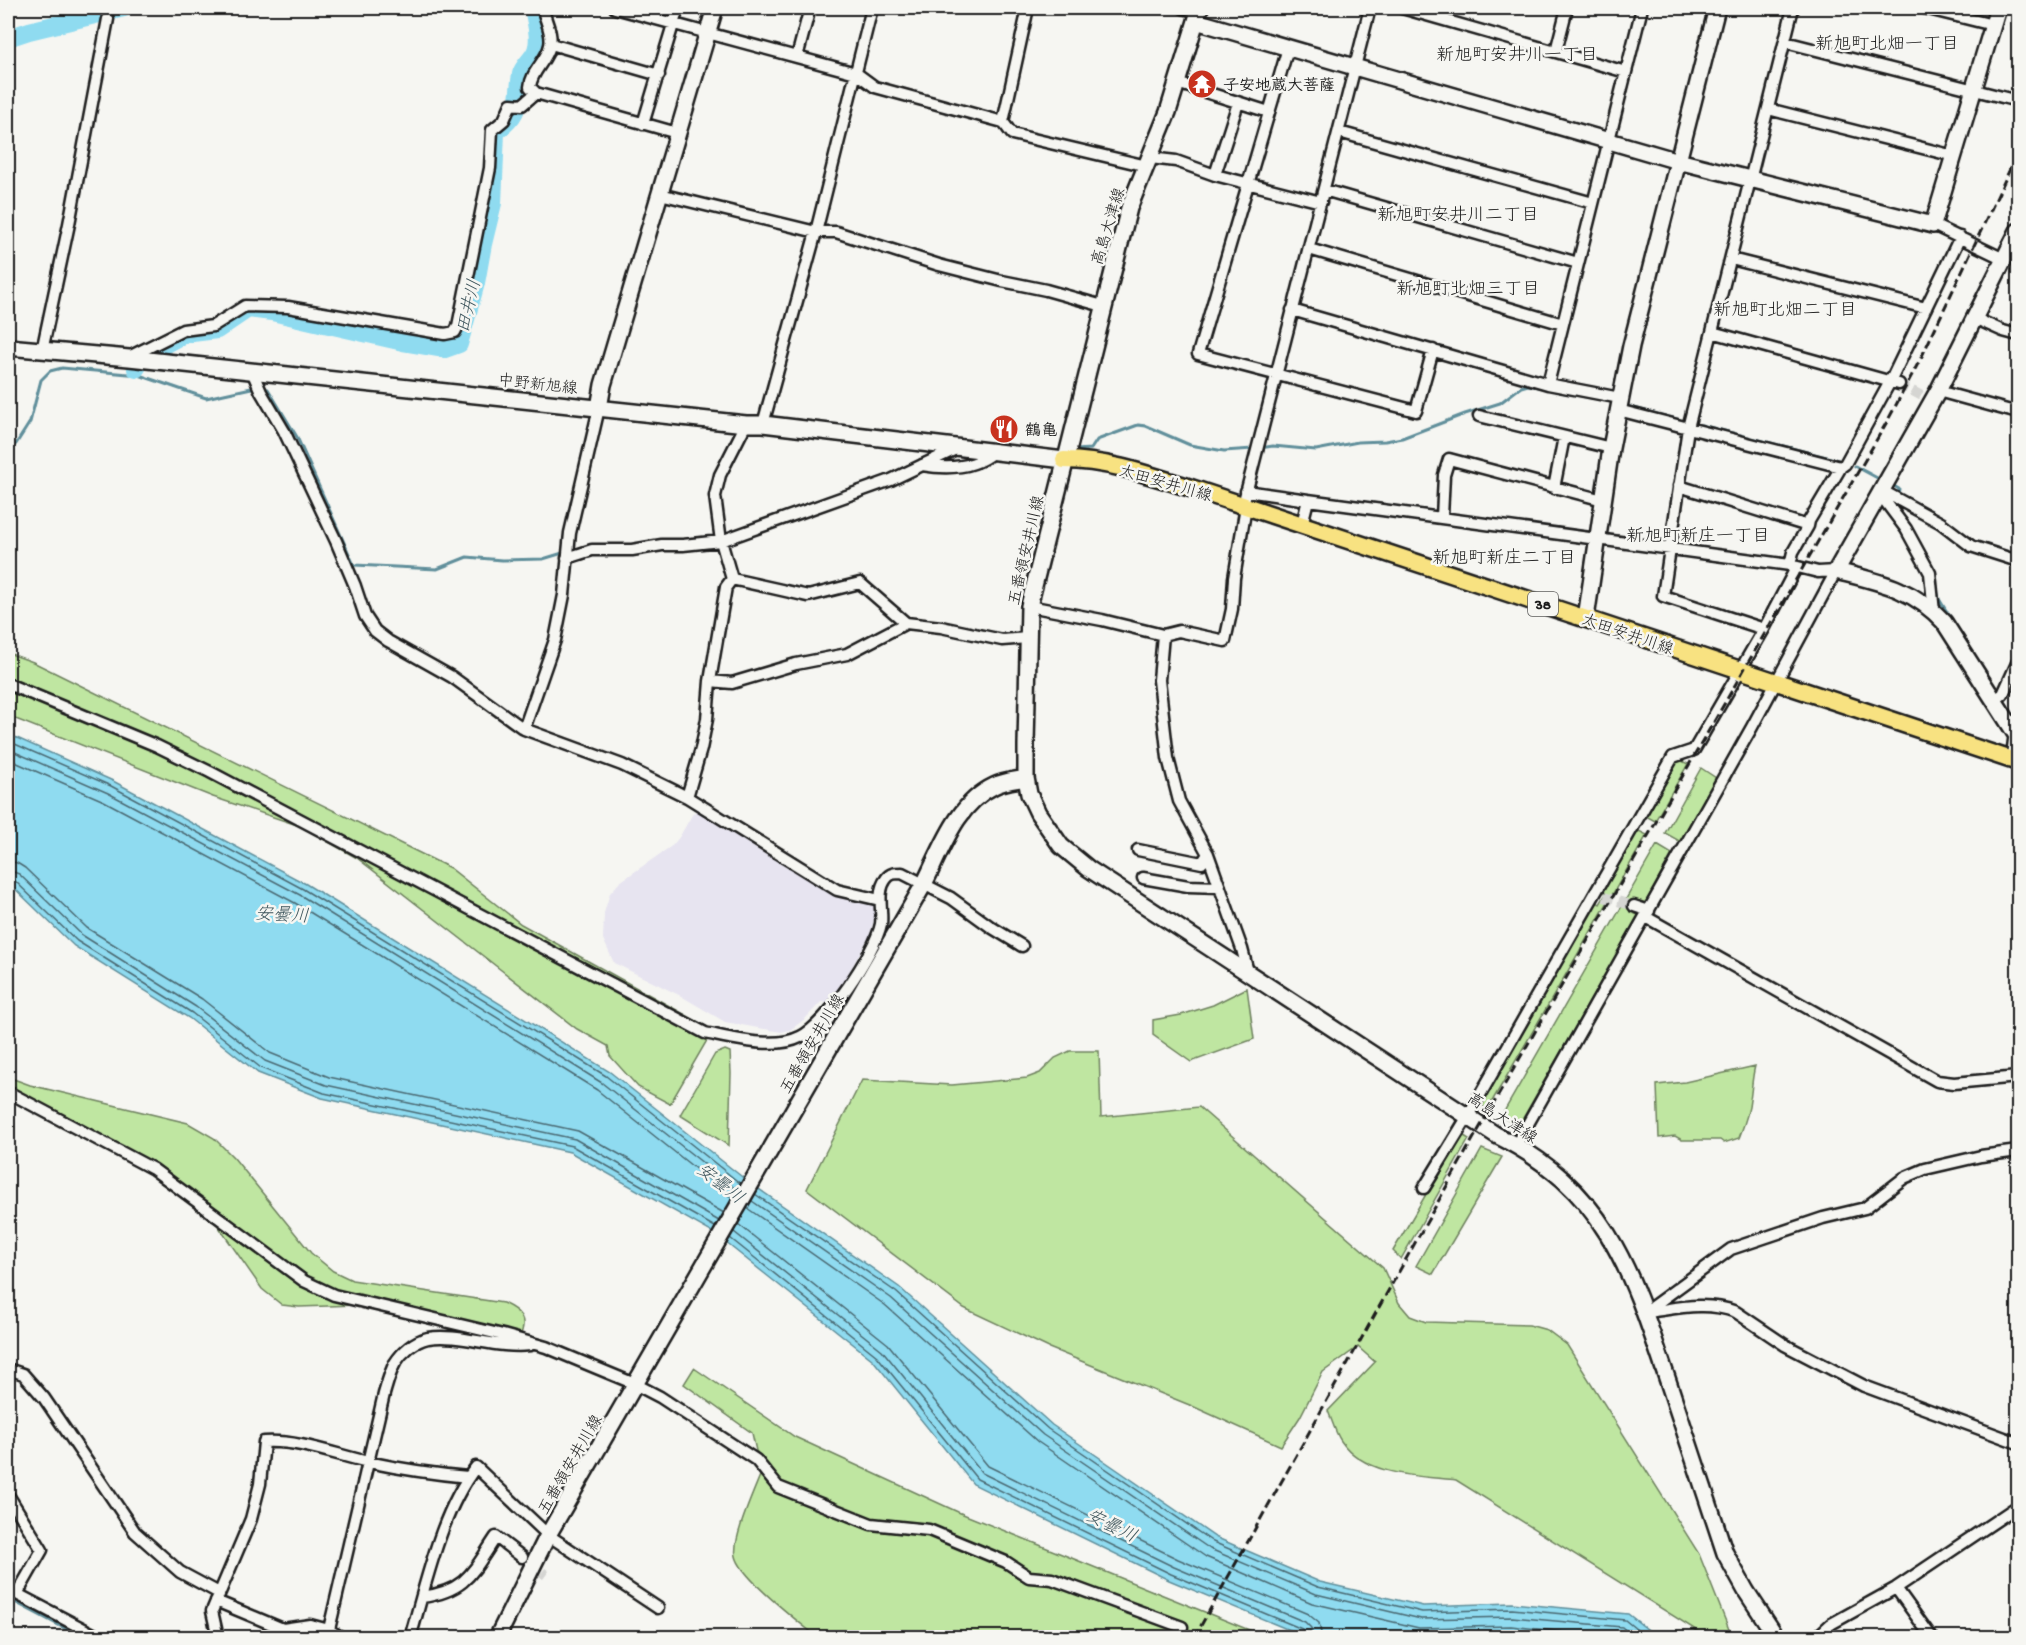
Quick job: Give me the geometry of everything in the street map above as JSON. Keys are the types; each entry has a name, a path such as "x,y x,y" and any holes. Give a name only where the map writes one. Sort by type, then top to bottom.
{"main road":[{"path":"599,408 603,385 715,8"},
{"path":"1586,618 1611,448 1631,346 1717,8"},
{"path":"1198,14 1288,48 1678,161 1933,225 1998,8"},
{"name":"高島大津線","path":"1064,460 1129,208 1168,112 1198,14"},
{"path":"2016,761 2017,736 1944,622 1916,598 1887,584 1836,571 2019,231"},
{"name":"中野新旭線","path":"8,347 763,424 1064,460"},
{"name":"太田安井川線","path":"1064,460 1081,460 1135,471 1245,501 1302,524 2016,761"},
{"name":"五番領安井川線","path":"497,1638 548,1535 924,884 956,821 973,799 996,785 1026,778 1029,606 1064,460"},
{"name":"高島大津線","path":"1026,778 1029,794 1038,813 1061,846 1089,868 1496,1135 1516,1145 1566,1182 1593,1212 1626,1265 1645,1312 1725,1553 1746,1591 1778,1638"}],"street":[{"path":"543,8 548,22 551,44 531,79 530,87 536,93 677,133"},
{"path":"621,8 856,73 875,87 1003,122 1012,134 1149,162 1176,161 1215,175 1321,202"},
{"path":"644,124 678,8"},
{"path":"797,57 810,8"},
{"path":"763,424 816,232 872,8"},
{"path":"1003,122 1028,8"},
{"path":"1183,8 1198,14"},
{"path":"1029,606 1163,635 1179,631 1225,641 1232,609 1245,501 1257,447 1370,8"},
{"path":"1402,8 1626,72"},
{"path":"1556,51 1567,8"},
{"path":"1548,384 1642,8"},
{"path":"1764,629 1664,596 1688,428 1793,8"},
{"path":"1924,8 1993,25"},
{"path":"42,351 108,19"},
{"path":"1785,42 2019,101"},
{"path":"551,44 659,75"},
{"path":"1288,48 1198,354 1416,411 1433,350"},
{"path":"1177,83 1269,112"},
{"path":"129,358 183,330 213,326 245,306 288,307 445,334 455,332 490,168 492,130 504,120 511,104 522,105 536,93"},
{"path":"1215,175 1238,103"},
{"path":"1768,109 1954,156"},
{"path":"1339,132 1593,203"},
{"path":"1324,190 1578,263"},
{"path":"660,194 816,232 836,232 939,265 1103,306"},
{"path":"1933,225 2004,259"},
{"path":"1424,1188 1600,895 1673,757 1694,750 1742,670 1793,567 1793,552 1809,520 1895,382 1926,308 1960,237"},
{"path":"1309,249 1563,324"},
{"path":"1731,259 1926,308"},
{"path":"1292,310 1619,404 1688,428 1841,467"},
{"path":"1974,318 2003,331 2019,335"},
{"path":"1712,332 1895,382"},
{"path":"252,371 261,392 289,441 340,550 365,616 375,631 388,641 452,677 524,729 622,765 687,797 837,890 880,900"},
{"path":"1931,396 2019,413"},
{"path":"524,729 555,640 564,595 570,533 599,408"},
{"path":"1479,416 1611,448"},
{"path":"732,579 722,541 715,496 720,475 746,424"},
{"path":"1554,488 1563,437"},
{"path":"567,558 592,550 633,550 662,545 722,541 891,480 959,447"},
{"path":"922,465 953,468 985,459 993,452"},
{"path":"1442,517 1444,475 1449,459 1603,500"},
{"path":"1679,486 1808,526"},
{"path":"1880,492 1941,523 1971,546 2019,561"},
{"path":"1880,492 1905,529 1930,573 1934,612"},
{"path":"1245,501 1308,500 1597,538 1818,572 1836,571"},
{"path":"1302,524 1308,500"},
{"path":"1516,1145 1648,914 1836,571"},
{"path":"687,797 707,719 710,681 726,587 732,579"},
{"path":"732,579 808,596 860,583 906,623"},
{"path":"710,681 732,683 796,664 846,654 906,623 941,627 1002,640 1027,638"},
{"path":"1163,635 1159,680 1168,758 1179,801 1208,854 1248,972"},
{"path":"1994,701 2003,694 2019,661"},
{"path":"8,684 147,742 210,772 705,1034 761,1043 799,1038 816,1025 842,996 872,946 881,923 882,887 886,878 893,873 902,873 951,898 1022,946"},
{"path":"1138,850 1202,863 1208,854"},
{"path":"1143,878 1188,886 1220,887"},
{"path":"1634,906 1937,1081 1954,1083 2019,1077"},
{"path":"8,1092 153,1169 248,1241 314,1286 334,1295 537,1344 660,1397 756,1460 778,1487 871,1524 929,1530 1006,1563 1029,1577 1052,1579 1182,1627"},
{"path":"1645,1312 1731,1249 1823,1218 1865,1208 1904,1178 1925,1169 1981,1156 2019,1151"},
{"path":"1645,1312 1699,1305 1728,1309 1785,1345 1864,1386 2019,1443"},
{"path":"328,1634 367,1462 394,1364 407,1348 426,1338 448,1338 499,1346 537,1344"},
{"path":"8,1369 23,1374 44,1398 135,1533 180,1572 218,1597 283,1629 310,1625 342,1638"},
{"path":"218,1638 212,1611 251,1519 260,1484 264,1442 283,1441 367,1462 468,1478"},
{"path":"410,1638 448,1513 476,1467 548,1535 658,1608"},
{"path":"8,1495 42,1550 17,1594 95,1635 96,1638"},
{"path":"1816,1638 1831,1624 1896,1588 2019,1506"},
{"path":"422,1597 439,1595 465,1582 496,1536 522,1557"},
{"path":"1896,1588 1932,1638"}],"shaded area":[{"path":"699,808 877,908 870,935 830,1003 821,1002 805,1019 790,1030 781,1032 725,1022 681,996 614,963 603,939 604,913 610,893 620,882 673,845"}],"green space":[{"path":"8,653 33,662 450,868 521,924 713,1030 670,1104 638,1087 610,1056 608,1046 577,1029 357,858 300,826 213,797 8,716"},
{"path":"1676,758 1688,764 1655,821 1644,815"},
{"path":"1701,768 1716,778 1681,842 1665,833"},
{"path":"1635,829 1647,835 1487,1110 1479,1102 1594,900 1600,904 1606,894 1602,888"},
{"path":"1657,845 1672,854 1644,905 1635,903 1630,912 1639,915 1519,1125 1501,1117"},
{"path":"1247,988 1254,1039 1191,1062 1153,1035 1153,1020 1181,1015 1213,1005"},
{"path":"725,1050 730,1052 731,1073 729,1146 680,1115 715,1054"},
{"path":"1070,1051 1099,1051 1101,1117 1199,1107 1383,1268 1399,1303 1410,1316 1426,1322 1529,1325 1547,1330 1567,1345 1699,1554 1732,1637 1707,1637 1456,1480 1393,1472 1378,1468 1351,1453 1341,1441 1328,1411 1375,1362 1358,1347 1323,1372 1300,1417 1281,1446 1192,1406 1049,1348 964,1308 807,1189 862,1080 952,1085 1027,1078 1040,1073 1055,1058"},
{"path":"1755,1066 1749,1110 1739,1138 1724,1143 1720,1140 1682,1140 1675,1136 1659,1138 1657,1085 1685,1082"},
{"path":"8,1077 30,1085 188,1123 214,1138 234,1158 311,1253 333,1271 352,1280 503,1303 521,1316 523,1326 519,1338 508,1341 489,1338 385,1310 357,1305 299,1307 282,1305 262,1289 205,1207 185,1190 8,1091"},
{"path":"1461,1134 1469,1139 1401,1259 1393,1251"},
{"path":"1482,1149 1502,1157 1433,1274 1416,1266"},
{"path":"694,1368 795,1437 958,1512 1254,1632 1252,1638 817,1637 771,1599 740,1565 736,1556 738,1537 745,1512 763,1468 762,1458 756,1451 752,1433 684,1384"}],"water":[{"name":"安曇川","path":"8,734 113,781 306,884 610,1072 746,1180 899,1287 1052,1425 1215,1537 1320,1582 1423,1606 1512,1603 1628,1614 1657,1637 1306,1637 1169,1580 973,1484 873,1360 715,1234 570,1152 322,1098 258,1073 189,1018 74,946 8,882"}],"waterway":[{"path":"8,38 124,8"},
{"name":"田井川","path":"136,369 145,355 184,334 217,330 248,309 272,312 403,342 445,349 459,344 476,283 493,203 496,132 511,118 517,106 521,74 535,53 537,45 533,8"},
{"path":"8,447 16,444 30,422 41,380 50,371 62,368 139,375 206,398 256,387"},
{"path":"1260,448 1273,446 1316,450 1358,442 1402,438 1500,403 1521,387 1528,385 1548,389"},
{"path":"263,388 268,389 297,437 354,565 437,569 467,557 502,560 543,559 566,552"},
{"path":"1555,391 1608,401"},
{"path":"1630,407 1680,420"},
{"path":"1075,450 1091,449 1097,440 1138,425 1146,426 1190,445 1224,451 1253,449"},
{"path":"1701,425 1838,460"},
{"path":"1855,466 1881,480"},
{"path":"757,523 889,475"},
{"path":"1892,485 1899,489 1898,495"},
{"path":"640,543 654,541"},
{"path":"572,550 586,548"},
{"path":"1936,585 1939,599 1980,665"},
{"path":"2011,713 2018,721"},
{"path":"8,1584 13,1587 9,1599 83,1638"}],"tunnel":[{"path":"1899,384 1922,396"},
{"path":"1604,897 1634,906"},
{"path":"530,1563 546,1575"}],"railway":[{"path":"1194,1638 1472,1141 1888,420 1922,356 2018,152"}],"place":[{"name":"子安地蔵大菩薩","path":"1202,84"},
{"name":"鶴亀","path":"1004,429"}],"district":[{"name":"新旭町北畑一丁目","path":"1887,43"},
{"name":"新旭町安井川一丁目","path":"1517,54"},
{"name":"新旭町安井川二丁目","path":"1458,214"},
{"name":"新旭町北畑三丁目","path":"1468,288"},
{"name":"新旭町北畑二丁目","path":"1785,309"},
{"name":"新旭町新庄一丁目","path":"1698,535"},
{"name":"新旭町新庄二丁目","path":"1504,557"}]}
